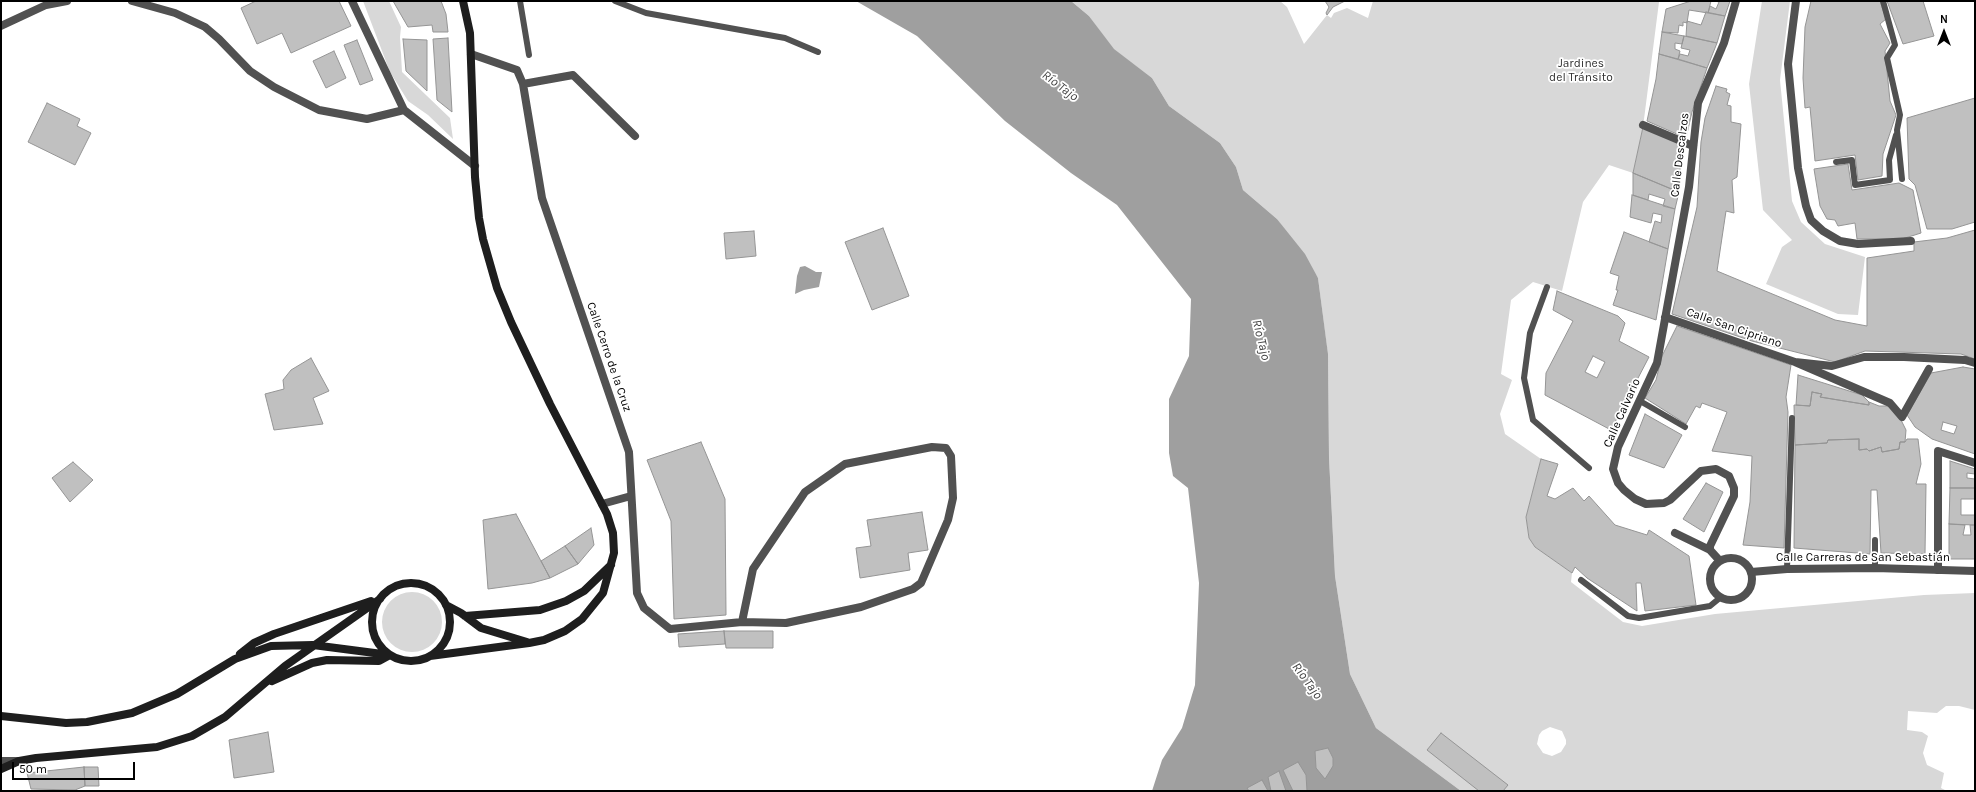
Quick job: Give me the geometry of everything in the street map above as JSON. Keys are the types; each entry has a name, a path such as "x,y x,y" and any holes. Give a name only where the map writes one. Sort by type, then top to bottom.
{"main road":[{"path":"430,656 439,649 448,634 450,616 446,605 439,596 420,584 397,586 387,591 373,610 372,623 380,647 390,655 400,660 420,660 430,656 530,643 555,636 582,619 603,593 612,564 614,544 613,534 602,504 550,404 503,306 482,232 476,198 474,166 470,33 463,1"},
{"path":"465,616 540,610 566,601 584,591 612,564"},
{"path":"1,769 19,761 137,750 176,741 198,733 225,717 285,666 380,599"},
{"path":"1,716 66,723 87,722 125,714 154,705 177,694 235,659 254,643 274,634 380,599"},
{"path":"446,605 465,616 481,628 530,643"},
{"path":"235,659 271,646 313,645 390,655"},
{"path":"262,686 312,663 327,660 379,661 390,655"}],"street":[{"path":"1,26 46,5 67,1"},
{"path":"132,1 175,13 204,27 220,39 250,71 274,87 319,110 367,120 404,110"},
{"path":"352,1 404,110 474,166"},
{"name":"Calle Descalzos","path":"1665,317 1689,187 1698,103 1724,43 1736,1"},
{"path":"1796,1 1788,64 1798,168 1806,206 1811,220 1823,231 1840,240 1858,244 1911,241"},
{"name":"Calle Cerro de la Cruz","path":"471,54 517,70 523,84 542,198 629,452 637,593 644,608 670,629 742,622"},
{"path":"523,84 573,75 635,136"},
{"path":"1643,125 1693,146"},
{"name":"Calle San Cipriano","path":"1665,317 1795,362"},
{"name":"Calle Calvario","path":"1665,317 1657,363 1618,447 1614,459 1613,469 1618,483 1635,499 1646,504 1659,504 1670,500 1701,471 1716,469 1729,476 1734,488 1734,496 1715,534 1710,550"},
{"path":"1795,362 1832,366 1864,358 1904,357 1965,360 1975,363"},
{"path":"1795,362 1890,403 1902,417 1929,369"},
{"path":"932,447 946,448 951,456 953,498 944,532 921,584 913,589 854,609 786,623 742,622 753,569 805,492 845,464 932,447"},
{"path":"1938,570 1938,451 1975,463"},
{"path":"602,504 631,496"},
{"path":"1675,534 1710,550 1720,561"},
{"path":"1726,558 1738,559 1743,562 1751,572 1751,586 1742,597 1728,600 1721,597 1712,588 1710,576 1712,570 1720,561 1726,558"},
{"name":"Calle Carreras de San Sebastián","path":"1751,572 1787,569 1876,568 1975,571"},
{"path":"1,761 19,761"}],"lane":[{"path":"520,1 529,55"},
{"path":"615,1 646,13 785,38 818,52"},
{"path":"1836,162 1852,160 1855,184 1890,180 1889,160 1900,115 1887,58 1895,45 1884,1"},
{"path":"1897,130 1902,179"},
{"path":"1547,287 1530,333 1524,378 1533,420 1589,468"},
{"path":"1640,401 1685,427"},
{"path":"1787,569 1792,418"},
{"path":"1875,540 1876,568"},
{"path":"1582,580 1628,616 1639,618 1710,606 1721,597"}],"green space":[{"path":"363,1 389,1 401,27 400,37 402,72 450,118 453,139 428,115 408,101 390,72"},
{"name":"Jardines del Tránsito","path":"1071,1 1280,1 1287,7 1304,44 1327,15 1331,18 1334,13 1347,8 1368,18 1373,1 1663,1 1659,2 1643,127 1633,173 1609,165 1583,202 1562,291 1533,282 1511,300 1501,374 1512,380 1500,414 1505,434 1541,459 1526,517 1529,538 1535,547 1572,573 1571,582 1623,622 1642,626 1715,614 1924,595 1975,593 1975,710 1959,706 1946,706 1937,713 1908,711 1907,730 1922,732 1928,736 1923,753 1927,765 1944,773 1941,788 1947,791 1461,791 1376,728 1350,674 1335,576 1329,458 1328,355 1318,278 1277,219 1243,190 1236,167 1220,143 1169,106 1152,78 1113,49 1089,16","holes":["1550,727 1562,731 1566,744 1561,752 1552,756 1543,753 1537,744 1539,735 1542,731"]},
{"path":"1762,1 1790,1 1780,80 1792,201 1801,222 1825,244 1865,257 1858,315 1838,314 1766,284 1782,247 1792,240 1763,210 1749,84"},
{"path":"406,592 418,592 434,600 440,610 442,622 440,634 434,644 418,652 406,652 390,644 382,628 382,616 390,600"}],"water":[{"name":"Río Tajo","path":"856,1 1071,1 1089,16 1114,49 1152,78 1169,106 1220,143 1236,167 1243,190 1277,219 1305,254 1318,278 1328,354 1329,458 1335,576 1350,674 1376,728 1461,791 1152,791 1162,760 1182,728 1195,685 1199,583 1188,488 1173,476 1169,453 1169,399 1189,356 1191,299 1117,205 1071,173 1005,121 917,36"},
{"path":"805,266 816,272 822,272 819,287 804,290 795,294 797,276 800,267"}],"building":[{"path":"256,1 339,1 351,26 291,53 282,33 257,44 241,8"},
{"path":"393,1 441,1 446,14 448,32 433,32 432,25 408,27"},
{"path":"1325,1 1345,1 1333,7 1327,15 1326,13 1329,7"},
{"path":"1691,1 1711,1 1708,13 1689,10 1687,23 1683,22 1683,26 1679,25 1678,33 1662,32 1666,9"},
{"path":"1715,1 1730,1 1725,16 1708,13 1710,6 1716,9 1719,2"},
{"path":"1811,1 1880,1 1886,19 1880,24 1890,43 1885,51 1890,101 1896,115 1883,154 1882,176 1858,180 1855,155 1815,161 1810,107 1805,108 1803,78 1805,27"},
{"path":"1887,1 1923,1 1934,36 1903,44"},
{"path":"1706,12 1725,16 1717,43 1686,36 1687,21 1701,25"},
{"path":"1662,32 1684,36 1682,44 1675,43 1675,49 1680,51 1678,59 1659,54"},
{"path":"1684,36 1717,43 1707,68 1678,59 1680,54 1688,56 1690,50 1681,48"},
{"path":"448,38 452,112 437,100 433,39"},
{"path":"403,39 427,40 427,91 406,71"},
{"path":"357,40 373,80 360,85 344,45"},
{"path":"334,51 346,78 326,88 313,61"},
{"path":"1659,54 1707,68 1692,112 1686,138 1647,121 1656,79"},
{"path":"1716,86 1727,89 1726,92 1730,94 1727,105 1731,106 1731,122 1741,124 1737,177 1732,180 1734,213 1726,211 1717,271 1835,320 1867,326 1867,258 1914,251 1914,242 1947,238 1975,230 1975,359 1961,354 1865,351 1835,362 1752,341 1672,314 1697,207 1701,142 1705,118"},
{"path":"1975,98 1975,222 1952,229 1927,229 1915,185 1909,179 1907,118"},
{"path":"47,103 80,119 77,126 91,133 75,165 28,142"},
{"path":"1643,127 1685,142 1676,191 1633,173"},
{"path":"1848,164 1852,190 1899,183 1913,190 1921,233 1902,239 1857,239 1855,223 1838,226 1835,220 1827,219 1820,206 1814,169"},
{"path":"1633,173 1679,192 1675,209 1663,206 1665,199 1649,194 1648,200 1633,195"},
{"path":"1632,195 1675,209 1668,249 1649,242 1655,221 1661,223 1662,215 1653,213 1651,223 1630,217"},
{"path":"883,228 909,296 872,310 845,242"},
{"path":"754,231 756,256 726,259 724,233"},
{"path":"1624,232 1668,249 1656,320 1613,305 1618,290 1616,290 1619,276 1610,273"},
{"path":"1557,291 1618,316 1625,323 1619,341 1649,357 1611,430 1545,395 1546,373 1573,321 1553,310","holes":["1593,356 1605,362 1597,378 1585,372"]},
{"path":"1677,326 1791,365 1786,397 1788,412 1784,548 1743,545 1750,502 1752,456 1712,451 1727,412 1702,403 1700,408 1696,406 1686,424 1645,398 1656,380 1662,356"},
{"path":"311,358 329,391 313,398 323,424 274,430 265,394 284,389 283,380 291,370"},
{"path":"1963,367 1975,369 1975,454 1932,439 1915,427 1907,415 1931,373","holes":["1943,422 1957,426 1954,434 1941,430"]},
{"path":"1798,375 1862,395 1869,402 1869,405 1820,397 1822,394 1812,392 1810,406 1796,405"},
{"path":"1812,392 1822,394 1820,397 1869,405 1869,402 1879,406 1889,406 1902,422 1906,430 1905,442 1900,442 1899,449 1882,452 1881,447 1869,451 1867,449 1859,450 1859,439 1828,440 1827,443 1795,445 1794,405 1810,406"},
{"path":"1645,414 1682,435 1664,468 1629,455"},
{"path":"1859,439 1859,450 1867,449 1869,451 1881,447 1882,452 1899,449 1900,442 1905,442 1907,439 1918,439 1921,464 1916,484 1926,484 1925,554 1881,553 1877,490 1871,490 1870,554 1794,548 1795,445 1827,443 1828,440"},
{"path":"701,442 725,499 726,615 674,619 671,521 647,460"},
{"path":"1541,459 1558,464 1547,496 1555,499 1573,488 1584,501 1589,496 1615,525 1647,535 1649,530 1689,556 1696,605 1645,611 1641,583 1636,583 1637,611 1587,578 1575,567 1572,573 1535,547 1529,538 1526,517"},
{"path":"1950,461 1975,469 1975,474 1967,473 1967,478 1975,479 1975,488 1950,488"},
{"path":"73,462 93,480 70,502 52,478"},
{"path":"1706,483 1723,492 1704,532 1683,519"},
{"path":"1950,488 1975,488 1975,499 1961,499 1961,515 1975,515 1975,525 1949,524"},
{"path":"922,512 928,550 908,553 910,570 860,578 856,548 871,546 867,520"},
{"path":"516,514 550,578 532,583 488,589 483,520"},
{"path":"1949,524 1965,525 1963,535 1971,535 1970,525 1975,525 1975,559 1949,559"},
{"path":"591,528 594,545 578,564 565,546"},
{"path":"565,546 578,564 550,578 541,561"},
{"path":"724,631 725,644 679,647 678,634"},
{"path":"724,631 773,631 773,648 726,648"},
{"path":"268,732 274,772 234,778 229,740"},
{"path":"1441,733 1508,785 1503,791 1479,791 1427,750"},
{"path":"1328,748 1333,758 1333,766 1325,779 1316,768 1315,751"},
{"path":"1298,762 1306,775 1307,791 1293,791 1283,770"},
{"path":"84,767 85,786 75,790 31,789 27,773"},
{"path":"84,767 98,767 99,786 85,786"},
{"path":"1279,771 1286,791 1271,791 1268,777"},
{"path":"1262,780 1268,791 1249,791 1247,788"}]}
